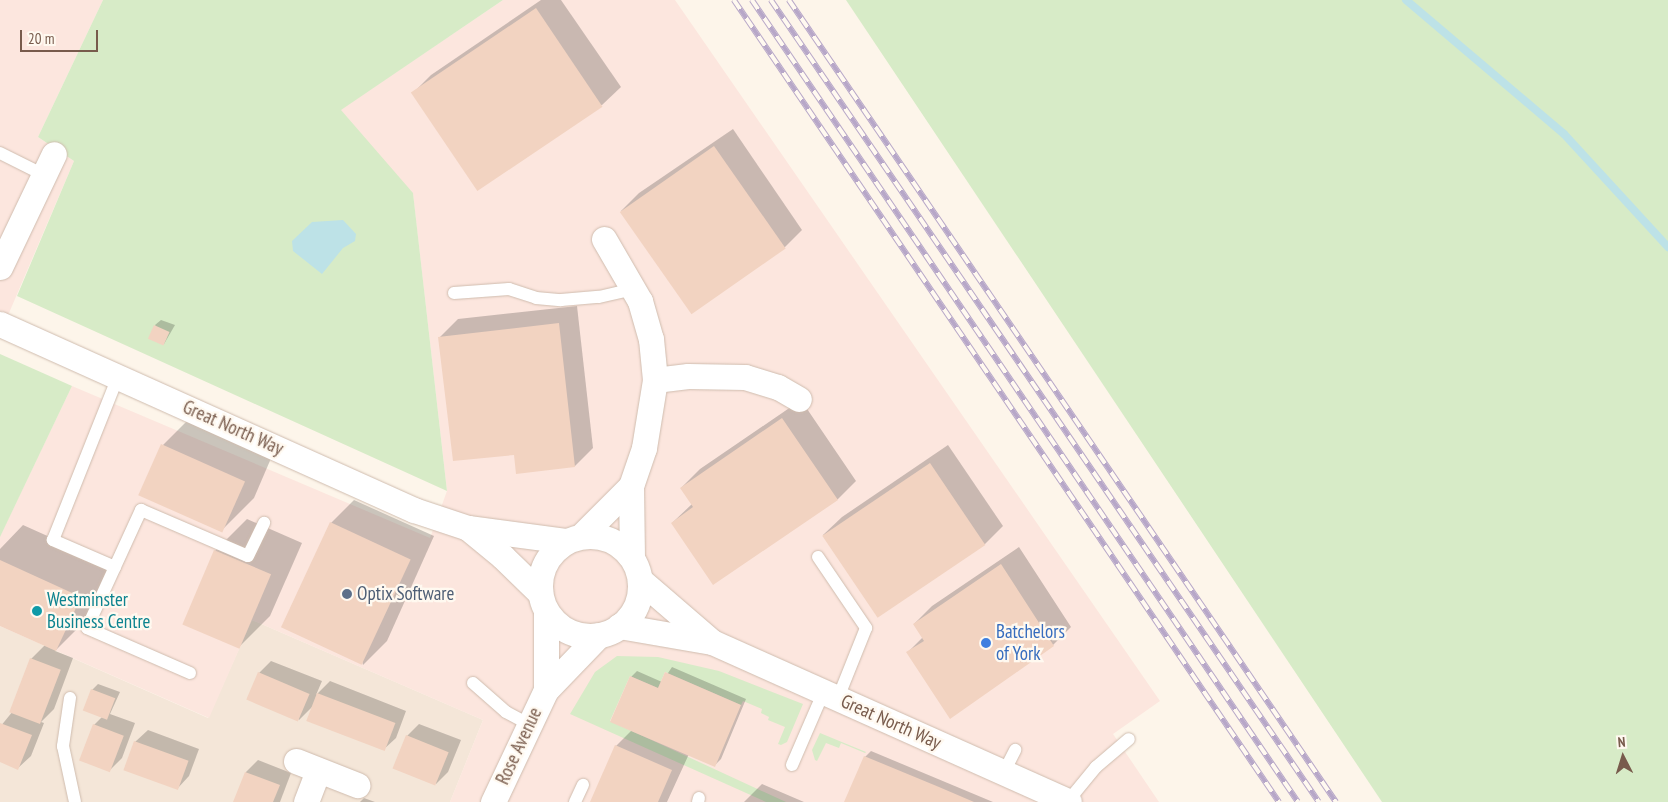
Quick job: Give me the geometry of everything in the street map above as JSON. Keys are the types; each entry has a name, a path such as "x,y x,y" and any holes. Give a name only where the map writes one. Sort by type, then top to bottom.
{"street":[{"path":"0,267 49,164"},
{"path":"604,239 634,289 651,339 655,380 644,448 631,486 636,569 636,606 609,631 569,632 543,602 541,573 550,554 573,538 631,486"},
{"name":"Great North Way","path":"0,324 414,510 468,528 573,538"},
{"path":"655,380 688,376 745,377 778,387 799,398"},
{"name":"Great North Way","path":"468,528 503,557 543,602"},
{"path":"573,538 600,536 618,544 636,569"},
{"name":"Great North Way","path":"636,569 712,642"},
{"name":"Rose Avenue","path":"543,602 546,690"},
{"name":"Great North Way","path":"609,631 712,642 1068,802"},
{"name":"Rose Avenue","path":"493,802 546,690 609,631"},
{"path":"296,761 357,785"},
{"path":"306,802 318,770"}],"lane":[{"path":"0,153 49,164"},
{"path":"454,293 509,289 536,298 561,300 599,297 634,289"},
{"path":"115,567 53,540 118,377"},
{"path":"190,673 87,628 141,510 248,556 264,523"},
{"path":"792,765 866,628 818,558"},
{"path":"473,683 506,712 529,724"},
{"path":"70,698 63,746 75,802"},
{"path":"1068,802 1096,767 1129,740"},
{"path":"1004,772 1014,750"},
{"path":"575,802 582,785"}],"shaded area":[{"path":"0,0 103,0 38,137 74,161 6,320 0,317"},
{"path":"503,0 675,0 1160,701 1113,734 1159,802 450,802 483,720 252,620 209,718 0,626 0,536 72,386 430,538 447,491 413,194 340,110"},
{"path":"252,620 483,720 450,802 0,802 0,626 208,718"}],"green space":[{"path":"103,0 503,0 341,110 413,193 447,491 17,296 74,161 38,137"},
{"path":"846,0 1668,0 1668,802 1382,802"},
{"path":"0,354 72,386 0,537"},
{"path":"617,656 658,657 719,671 803,704 787,742 781,745 778,744 785,727 768,720 769,717 761,713 762,709 743,701 741,705 665,672 658,688 630,676 610,721 786,802 766,802 570,714 595,672"},
{"path":"820,733 866,752 841,743 839,748 826,743 817,761 812,750"}],"water":[{"path":"343,220 356,234 355,241 343,248 322,274 293,251 292,241 312,222"}],"building":[{"path":"536,8 603,107 477,191 411,92"},
{"path":"714,146 786,248 691,314 620,212"},
{"path":"559,323 575,467 516,474 514,455 453,461 438,337"},
{"path":"154,325 170,332 163,346 148,339"},
{"path":"782,418 838,500 713,585 671,523 693,507 680,488"},
{"path":"161,444 245,481 222,533 138,495"},
{"path":"930,463 985,545 878,618 822,536"},
{"name":"Optix Software","path":"330,522 411,560 362,665 281,627"},
{"path":"214,550 271,574 239,649 182,625"},
{"name":"Westminster Business Centre","path":"0,560 81,597 56,651 0,626"},
{"name":"Batchelors of York","path":"1001,564 1054,646 950,719 906,652 924,641 913,624"},
{"path":"30,658 61,670 40,724 9,712"},
{"path":"258,672 310,694 298,721 246,700"},
{"path":"665,672 741,705 715,767 610,722 630,676 658,688"},
{"path":"91,689 115,698 107,720 83,710"},
{"path":"317,693 395,723 385,751 306,721"},
{"path":"0,723 32,735 18,770 0,762"},
{"path":"93,724 124,736 110,772 79,760"},
{"path":"406,735 449,752 435,786 393,768"},
{"path":"134,741 189,761 178,790 123,770"},
{"path":"615,745 672,770 658,802 590,802"},
{"path":"864,756 939,787 974,802 844,802"},
{"path":"245,772 280,785 273,802 233,802"}],"waterway":[{"path":"1406,0 1564,134 1668,247"}],"railway":[{"path":"734,0 1279,802"},
{"path":"752,0 1298,802"},
{"path":"771,0 1319,802"},
{"path":"789,0 1336,802"}],"place":[{"name":"Optix Software","path":"347,594"},
{"name":"Westminster Business Centre","path":"37,611"},
{"name":"Batchelors of York","path":"986,643"}]}
